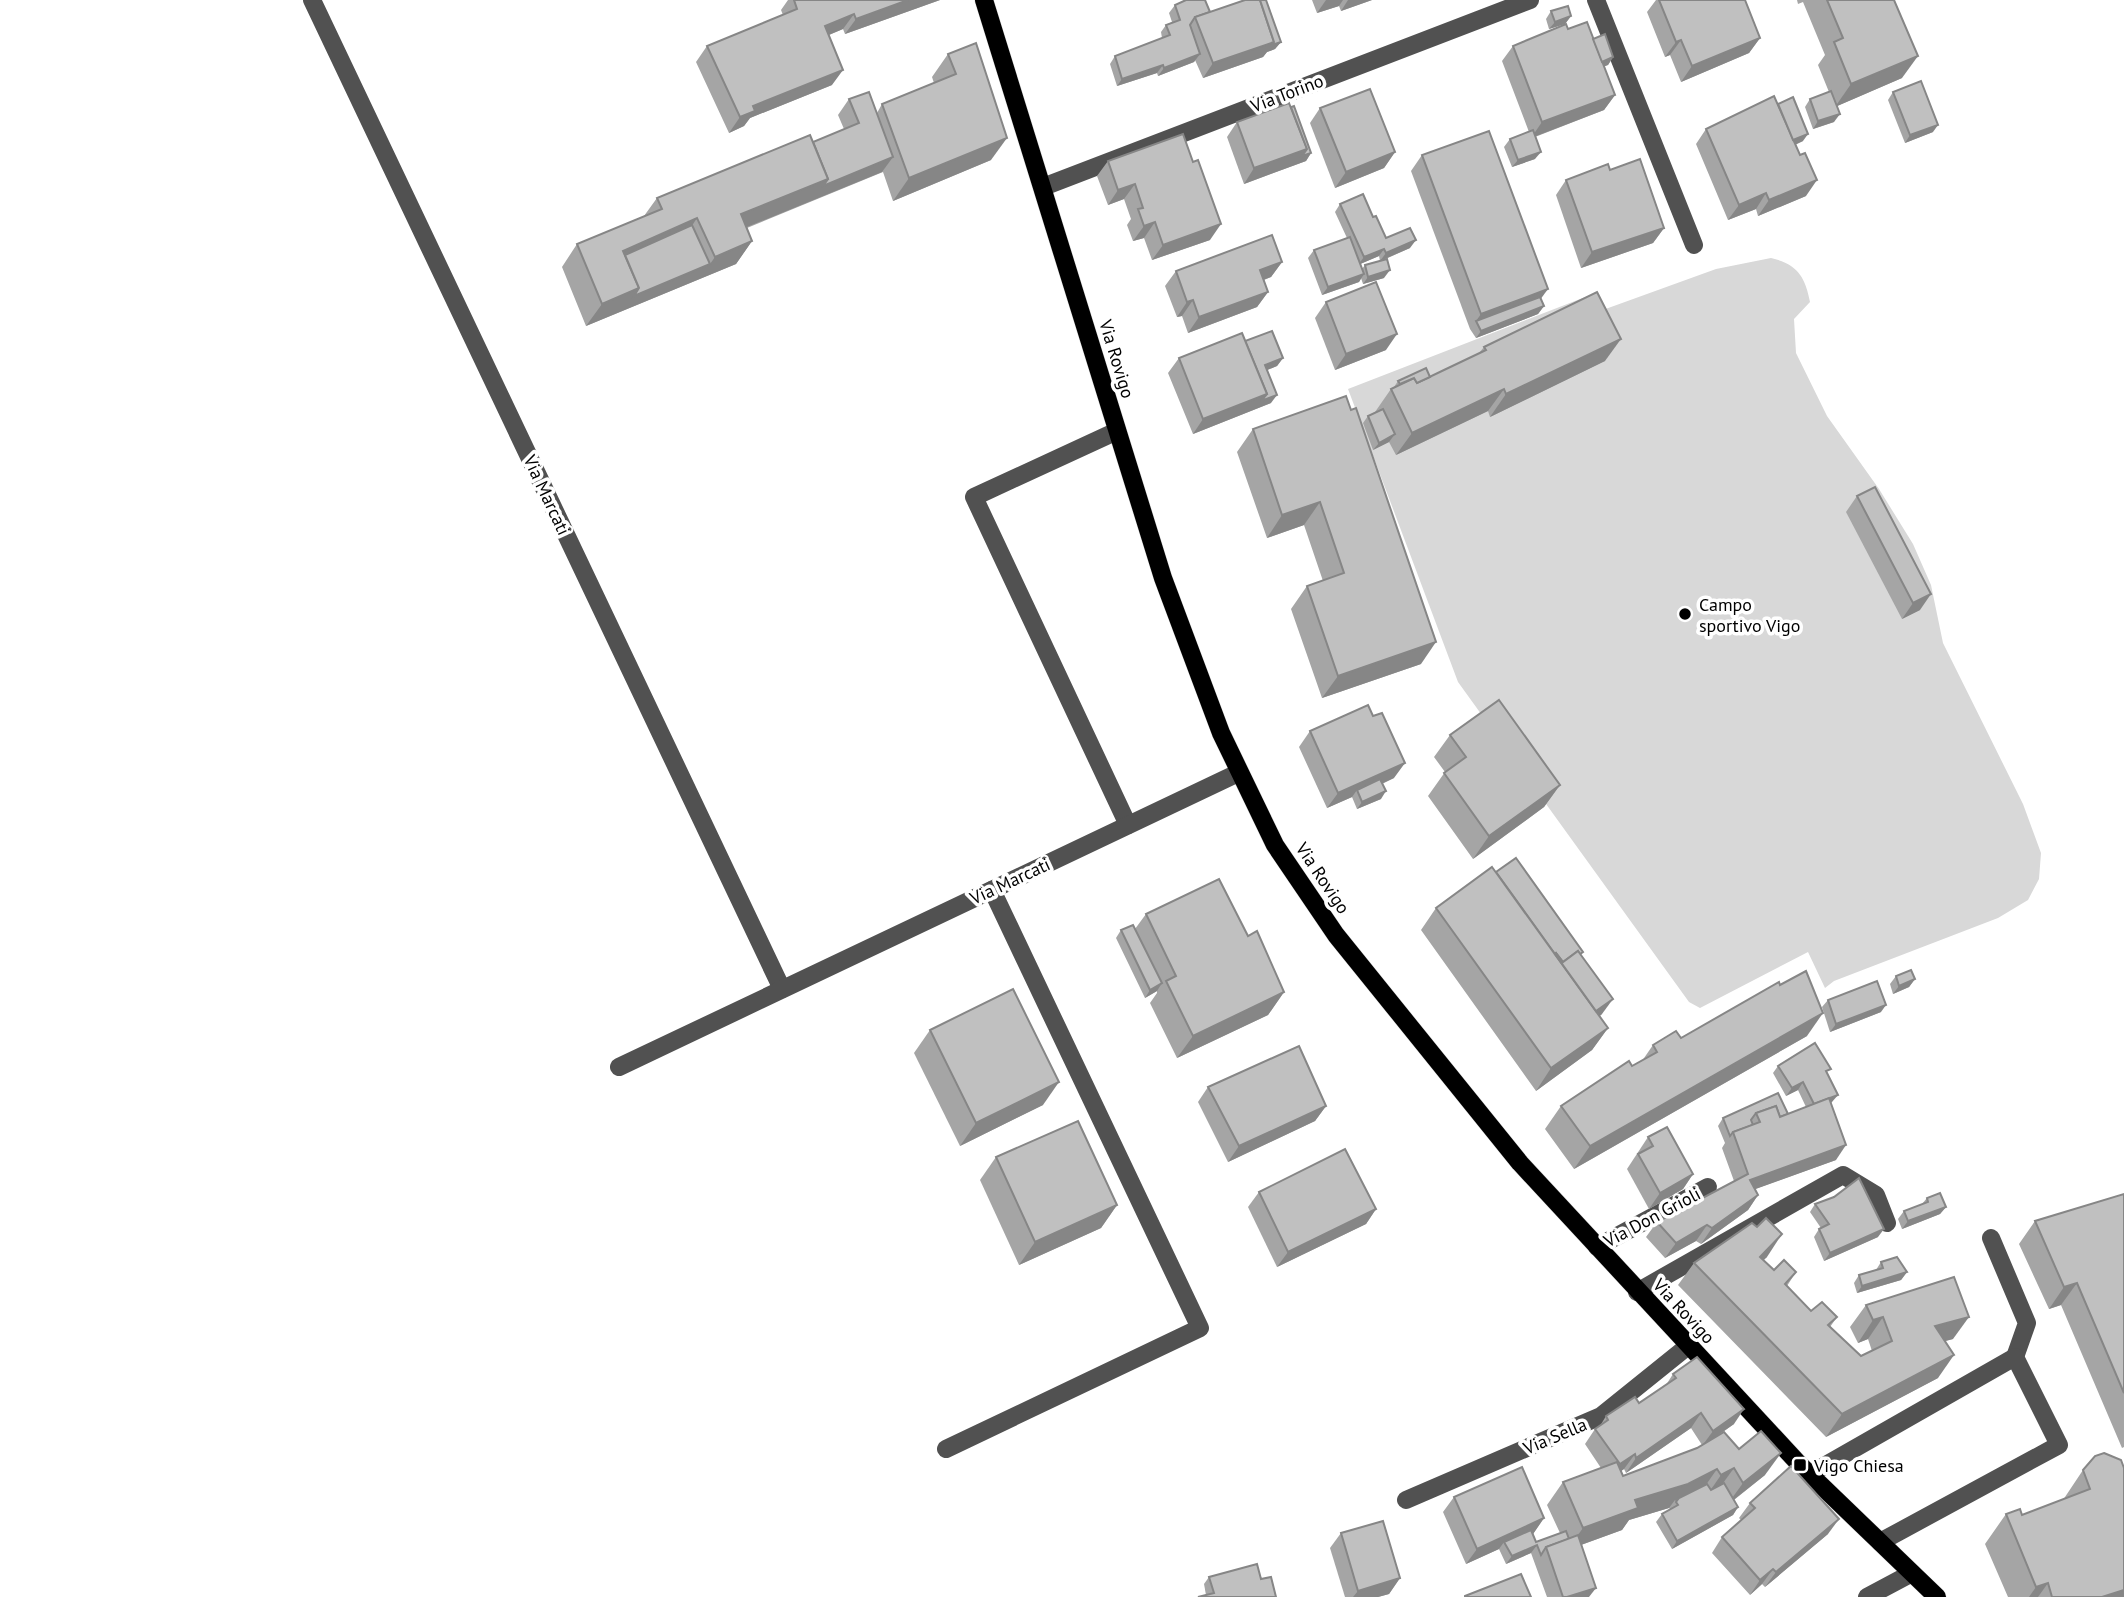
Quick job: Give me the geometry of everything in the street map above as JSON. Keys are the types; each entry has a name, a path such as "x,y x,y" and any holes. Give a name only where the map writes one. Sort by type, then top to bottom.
{"main road":[{"name":"Via Rovigo","path":"984,0 1183,634 1238,773 1275,845 1336,934 1464,1095 1597,1247 1810,1474 1937,1597"}],"street":[{"name":"Via Marcati","path":"312,0 782,989"},
{"name":"Via Torino","path":"1044,187 1530,0"},
{"path":"1596,0 1694,245"},
{"path":"1117,430 974,497 1128,825"},
{"name":"Via Marcati","path":"619,1067 1238,773"},
{"path":"946,1450 1200,1328 992,890"},
{"path":"1637,1292 1843,1175 1876,1195 1887,1223"},
{"name":"Via Don Grioli","path":"1597,1247 1708,1187"},
{"path":"1810,1474 2015,1357 2027,1323 1991,1238"},
{"name":"Via Sella","path":"1406,1500 1601,1416 1688,1346"},
{"path":"1880,1542 2059,1445 2015,1357"},
{"path":"1867,1597 1912,1573"}],"shaded area":[{"name":"Campo sportivo Vigo","path":"1771,258 1787,264 1802,278 1810,302 1794,319 1796,353 1827,416 1879,489 1913,544 1931,585 1943,643 2023,804 2041,853 2039,879 2028,900 1998,918 1834,981 1825,988 1808,952 1700,1008 1689,1002 1458,682 1348,389 1593,294 1600,311 1716,269"}],"building":[{"path":"794,0 908,0 856,19 854,14 825,26 843,70 753,106 755,111 740,117 707,46 797,9"},
{"path":"1186,0 1205,0 1210,12 1195,17 1190,25 1200,54 1164,68 1163,65 1122,79 1115,56 1170,35 1166,25 1180,20 1175,5"},
{"path":"1245,0 1260,0 1274,42 1213,63 1195,17"},
{"path":"1260,0 1266,0 1281,42 1272,45 1274,42"},
{"path":"1659,0 1745,0 1760,38 1692,66 1681,40 1676,42"},
{"path":"1827,0 1894,0 1918,56 1851,84 1834,42 1843,38"},
{"path":"1568,6 1571,16 1555,22 1551,11"},
{"path":"1587,22 1615,95 1542,122 1513,46 1566,24 1568,29"},
{"path":"1605,34 1613,57 1602,62 1593,39"},
{"path":"976,43 1007,138 909,178 882,104 956,74 948,54"},
{"path":"1921,81 1938,125 1910,135 1893,92"},
{"path":"1370,89 1395,152 1346,172 1320,108"},
{"path":"1831,91 1840,114 1818,121 1810,99"},
{"path":"869,92 893,157 823,186 828,179 813,142 859,123 849,99"},
{"path":"1774,96 1800,155 1805,153 1817,180 1769,200 1766,193 1739,205 1706,129"},
{"path":"1793,97 1808,134 1793,140 1778,104"},
{"path":"1289,103 1307,149 1254,168 1237,122"},
{"path":"1294,106 1311,153 1302,156 1307,149 1291,107"},
{"path":"1533,130 1541,152 1518,160 1510,139"},
{"path":"1489,131 1548,289 1481,314 1422,155"},
{"path":"1183,134 1193,162 1198,160 1221,224 1163,245 1155,222 1144,226 1138,209 1143,208 1135,184 1118,190 1108,161"},
{"path":"810,135 828,179 741,214 752,241 715,257 697,218 623,251 639,288 602,304 577,244 662,209 657,198"},
{"path":"1640,159 1664,228 1592,252 1566,180 1608,164 1610,170"},
{"path":"1363,194 1386,238 1410,228 1416,240 1386,253 1384,249 1364,257 1340,204"},
{"path":"692,225 710,264 634,296 639,288 625,255"},
{"path":"1272,235 1282,262 1260,270 1268,292 1199,317 1193,300 1187,302 1176,271"},
{"path":"1350,237 1364,274 1328,287 1314,250"},
{"path":"1387,259 1390,270 1368,277 1365,265"},
{"path":"1376,282 1397,334 1346,354 1326,302"},
{"path":"1597,292 1621,339 1506,394 1504,389 1412,433 1391,389 1414,378 1417,383"},
{"path":"1540,297 1544,306 1481,331 1476,321"},
{"path":"1272,331 1283,358 1265,365 1277,395 1261,401 1267,394 1245,341"},
{"path":"1242,333 1267,394 1203,419 1179,358"},
{"path":"1426,368 1430,377 1417,383 1414,378 1400,384 1398,381"},
{"path":"1346,396 1351,410 1356,408 1436,642 1338,676 1307,586 1344,573 1320,502 1282,515 1253,429"},
{"path":"1383,409 1395,434 1379,443 1368,416"},
{"path":"1875,487 1931,594 1913,603 1857,496"},
{"path":"1499,700 1560,785 1489,836 1444,773 1466,757 1450,735"},
{"path":"1368,705 1373,716 1382,713 1405,763 1338,793 1310,731"},
{"path":"1380,779 1386,791 1362,802 1357,790"},
{"path":"1516,858 1583,952 1580,954 1578,951 1563,962 1496,872"},
{"path":"1492,867 1608,1028 1551,1068 1436,908"},
{"path":"1219,879 1248,936 1257,931 1284,992 1193,1036 1166,981 1176,976 1146,914"},
{"path":"1133,925 1162,983 1150,990 1121,930"},
{"path":"1578,951 1613,999 1596,1011 1555,954 1563,962"},
{"path":"1911,970 1915,979 1899,986 1896,976"},
{"path":"1806,971 1823,1013 1590,1146 1561,1106 1629,1061 1632,1066 1657,1052 1653,1045 1676,1031 1681,1038 1779,982 1780,985"},
{"path":"1877,981 1886,1005 1836,1024 1828,1000"},
{"path":"1013,989 1059,1082 976,1123 930,1030"},
{"path":"1815,1043 1831,1069 1826,1071 1838,1095 1814,1104 1803,1082 1792,1088 1778,1066"},
{"path":"1299,1046 1326,1106 1239,1146 1208,1087"},
{"path":"1778,1093 1788,1114 1780,1117 1776,1106 1756,1113 1751,1120 1753,1125 1733,1132 1730,1136 1723,1118"},
{"path":"1829,1098 1846,1145 1750,1180 1758,1195 1712,1228 1707,1225 1676,1243 1657,1222 1748,1174 1733,1132 1760,1122 1756,1113 1776,1106 1780,1117"},
{"path":"1078,1121 1117,1205 1035,1242 996,1157"},
{"path":"1667,1127 1693,1174 1660,1193 1638,1154 1653,1146 1648,1137"},
{"path":"1345,1149 1376,1209 1288,1252 1259,1192"},
{"path":"1859,1178 1884,1229 1830,1253 1819,1229 1829,1224 1815,1204 1834,1197"},
{"path":"1940,1193 1946,1207 1908,1221 1904,1211 1928,1202 1927,1198"},
{"path":"2124,1194 2124,1393 2077,1283 2064,1287 2035,1221"},
{"path":"1766,1218 1782,1234 1760,1257 1774,1270 1784,1260 1796,1272 1785,1284 1811,1311 1822,1302 1837,1317 1828,1325 1861,1356 1892,1341 1883,1317 1873,1320 1866,1305 1954,1277 1969,1317 1935,1326 1954,1355 1842,1414 1694,1263 1752,1223 1757,1227"},
{"path":"1897,1257 1907,1272 1862,1286 1859,1275 1883,1268 1881,1262"},
{"path":"1697,1357 1744,1409 1713,1431 1701,1413 1636,1458 1635,1454 1620,1464 1595,1429 1608,1420 1606,1416 1635,1397 1639,1403 1676,1378 1673,1374"},
{"path":"1761,1431 1781,1453 1743,1483 1734,1468 1721,1475 1717,1469 1688,1484 1635,1500 1638,1508 1583,1528 1563,1482 1617,1462 1623,1476 1697,1448 1724,1432 1739,1449"},
{"path":"2104,1453 2121,1460 2124,1468 2124,1590 2102,1597 2052,1597 2048,1583 2036,1587 2006,1514 2020,1509 2022,1515 2090,1489 2083,1470 2095,1456"},
{"path":"1791,1466 1839,1519 1776,1572 1773,1569 1760,1580 1722,1537 1755,1508 1750,1503"},
{"path":"1522,1467 1544,1518 1477,1549 1454,1497"},
{"path":"1724,1483 1738,1507 1677,1541 1662,1514 1678,1505 1676,1502 1679,1498 1707,1484 1711,1490"},
{"path":"1383,1521 1400,1578 1358,1591 1341,1533"},
{"path":"1531,1530 1536,1542 1566,1531 1569,1539 1546,1547 1541,1555 1537,1545 1512,1556 1504,1542"},
{"path":"1578,1535 1596,1588 1563,1597 1546,1547"},
{"path":"1257,1564 1261,1579 1271,1577 1276,1597 1198,1597 1214,1593 1209,1577"},
{"path":"1521,1574 1531,1597 1465,1597 1465,1596"}],"place":[{"name":"Campo sportivo Vigo","path":"1685,614"},
{"name":"Vigo Chiesa","path":"1800,1465"}]}
